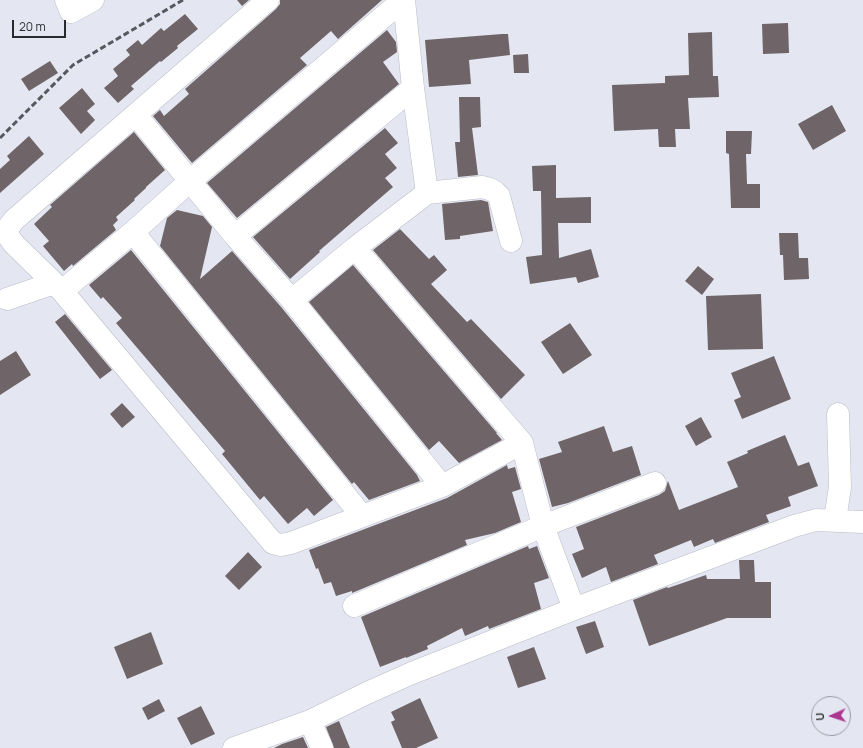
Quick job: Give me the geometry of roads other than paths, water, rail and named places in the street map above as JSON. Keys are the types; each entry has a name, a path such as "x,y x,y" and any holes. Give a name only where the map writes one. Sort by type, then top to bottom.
{"street":[{"path":"68,6 93,0"},
{"path":"268,0 14,220 8,228 9,237 13,243 59,288 272,543 281,545 291,544 442,486 522,443"},
{"path":"59,288 133,232 190,181 403,0"},
{"path":"403,0 427,193"},
{"path":"235,236 413,88"},
{"path":"136,115 235,236 292,300 442,486"},
{"path":"292,300 355,248 427,193 482,188 490,189 499,196 511,241"},
{"path":"133,232 362,516"},
{"path":"355,248 522,443 543,526 574,609"},
{"path":"6,299 52,284 59,288"},
{"path":"835,520 840,487 838,414"},
{"path":"354,606 543,526 655,484"},
{"path":"234,748 310,721 367,692 412,673 574,609 794,526 816,520 863,522"},
{"path":"310,721 322,748"}],"railway":[{"path":"0,138 73,65 183,0"}]}
